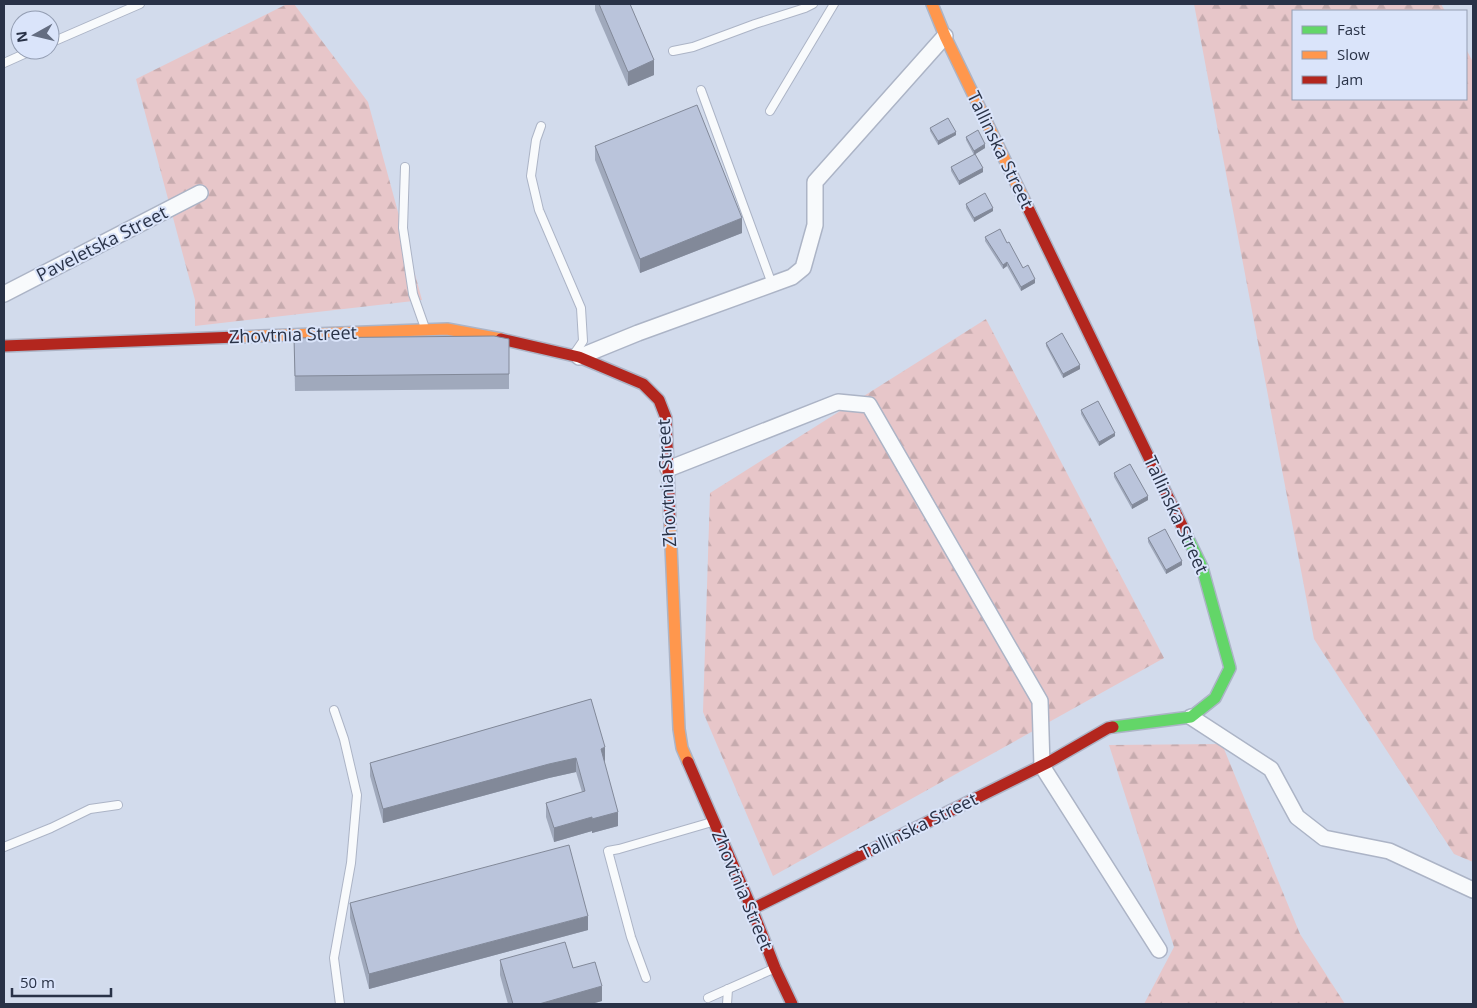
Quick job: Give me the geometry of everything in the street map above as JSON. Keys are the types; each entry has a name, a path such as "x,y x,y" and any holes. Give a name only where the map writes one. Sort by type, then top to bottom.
{"street":[{"name":"Tallinska Street","path":"752,909 1042,766 1108,728 1191,717 1215,698 1230,668 1202,566 945,36 932,4"},
{"path":"576,356 792,277 804,268 815,225 815,182 945,36"},
{"name":"Paveletska Street","path":"4,294 200,193"},
{"name":"Zhovtnia Street","path":"4,346 447,329 576,356 643,384 659,400 666,418 679,729 682,748 792,1004"},
{"path":"668,470 838,402 870,405 1040,701 1042,766 1159,950"},
{"path":"1191,717 1271,769 1297,817 1324,838 1389,851 1473,890"}],"lane":[{"path":"60,39 140,4"},
{"path":"673,51 693,47 813,4"},
{"path":"770,111 834,4"},
{"path":"701,90 772,284"},
{"path":"541,126 536,140 531,176 540,210 582,308 583,341 576,356"},
{"path":"405,167 403,228 413,294 425,330"},
{"path":"334,710 344,739 357,795 351,863 334,958 340,1004"},
{"path":"4,847 51,828 90,809 118,805"},
{"path":"646,978 631,938 608,851 714,821"},
{"path":"708,998 775,968"},
{"path":"727,1004 728,989"}],"green space":[{"path":"287,4 294,4 368,102 422,300 195,326 195,300 136,79"},
{"path":"1194,4 1441,4 1444,10 1292,10 1292,100 1467,100 1467,51 1473,62 1473,862 1454,854 1314,639"},
{"path":"986,319 1164,658 773,876 703,712 710,493"},
{"path":"1222,744 1300,934 1345,1004 1144,1004 1174,947 1109,745"}],"building":[{"path":"599,4 630,4 654,60 628,72"},
{"path":"697,105 742,218 640,259 595,146"},
{"path":"948,118 956,132 938,141 930,128"},
{"path":"978,130 985,144 974,151 966,137"},
{"path":"975,154 983,168 959,181 951,167"},
{"path":"985,193 993,208 974,218 966,204"},
{"path":"1000,229 1023,268 1028,265 1035,279 1021,287 1007,262 1003,265 985,237"},
{"path":"1062,333 1080,365 1063,374 1046,343"},
{"path":"494,336 509,339 509,374 295,376 294,338"},
{"path":"1098,401 1115,433 1099,442 1081,410"},
{"path":"1130,464 1148,496 1132,505 1114,473"},
{"path":"1165,529 1182,561 1166,570 1148,538"},
{"path":"591,699 605,747 601,749 618,812 554,828 546,803 585,791 576,758 383,809 370,763"},
{"path":"569,845 588,916 369,974 350,903"},
{"path":"565,942 573,968 595,962 602,986 539,1004 513,1004 500,960"}],"traffic: fast":[{"path":"1113,727 1191,717 1215,698 1230,668 1202,567 1184,530"}],"traffic: slow":[{"path":"932,4 945,36 1029,210"},
{"path":"237,337 447,329 501,339"},
{"path":"670,523 679,729 682,748 688,762"}],"traffic: jam":[{"path":"1029,210 1184,530"},
{"path":"4,346 237,337"},
{"path":"501,339 579,357 643,384 659,400 666,418 670,523"},
{"path":"752,909 1049,762 1108,728 1113,727"},
{"path":"688,762 792,1004"}]}
